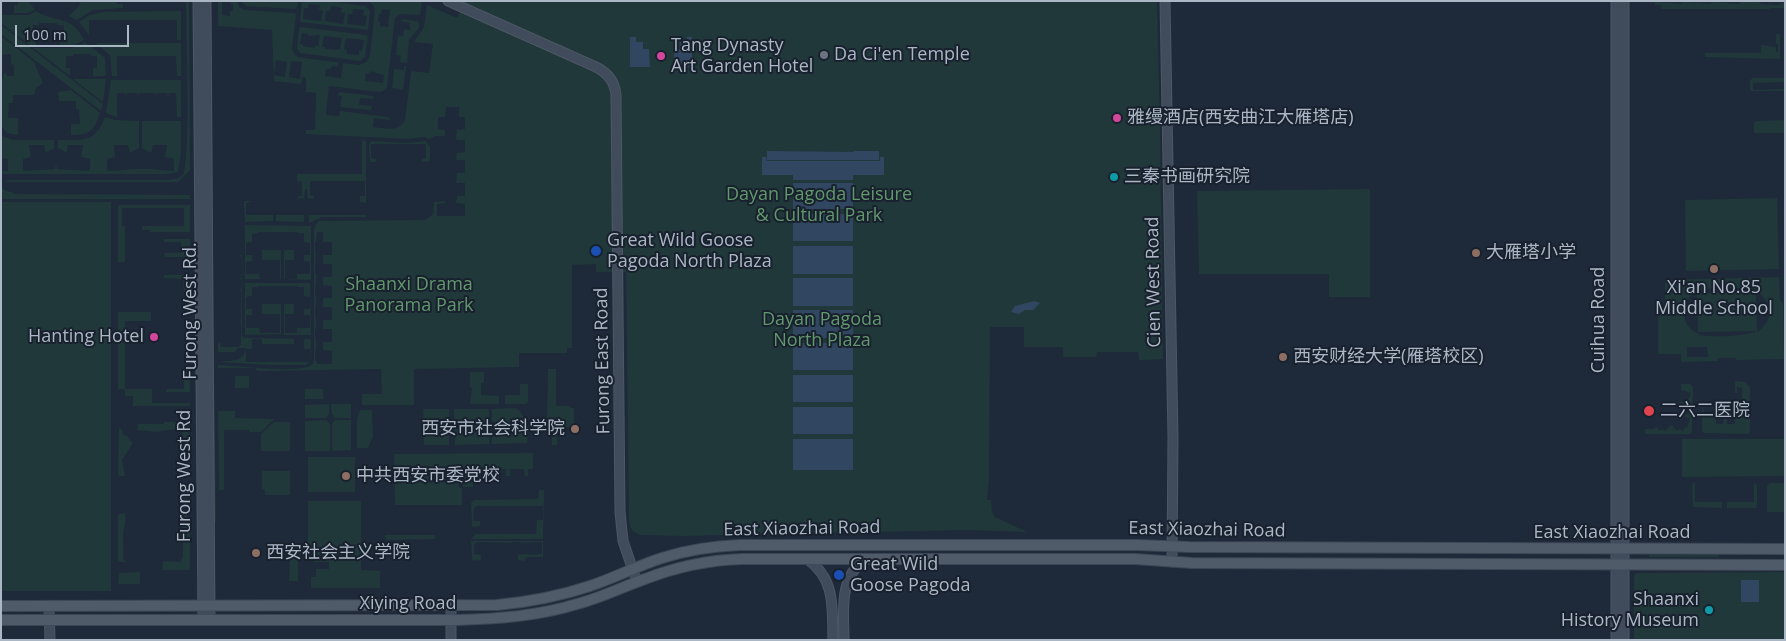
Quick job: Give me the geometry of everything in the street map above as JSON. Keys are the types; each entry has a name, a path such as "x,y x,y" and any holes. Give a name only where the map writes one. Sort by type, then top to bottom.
{"main road":[{"name":"Furong West Rd","path":"198,1 206,620"},
{"name":"Furong West Rd.","path":"206,1 206,606"},
{"name":"Furong East Road","path":"448,1 596,67 609,76 614,86 616,95 620,512 624,541 637,582"},
{"name":"Cien West Road","path":"1165,1 1173,447 1172,562"},
{"name":"Cuihua Road","path":"1616,1 1620,549"},
{"name":"Cuihua Road","path":"1616,640 1620,565 1624,1"},
{"name":"East Xiaozhai Road","path":"632,569 661,558 689,551 716,546 740,545 1138,545 1785,549"},
{"name":"Xiying Road","path":"1,620 498,619 547,612 592,600 673,570 717,561 807,559"},
{"name":"East Xiaozhai Road","path":"807,559 1135,559 1172,562 1785,565"},
{"path":"807,559 818,568 826,579 830,592 833,640"},
{"path":"844,640 844,592 854,568 865,559"},
{"name":"Cuihua Road","path":"1620,565 1624,640"},
{"name":"Xiying Road","path":"1,606 497,605 541,599 589,586 632,569"},
{"path":"49,606 50,640"},
{"path":"451,606 451,640"}],"green space":[{"path":"18,1 28,1 35,10 27,13 14,13 14,5 18,5"},
{"path":"81,1 116,1 117,4 123,4 123,8 93,10 77,20 69,16 79,6"},
{"path":"186,1 189,1 190,170 178,182 6,182 8,180 169,180 183,175 187,146"},
{"name":"Dayan Pagoda Leisure & Cultural Park","path":"218,1 222,1 222,15 230,16 230,11 233,11 231,1 237,1 239,7 245,10 295,13 292,49 296,56 359,65 367,62 370,55 375,9 368,1 422,2 420,15 400,14 395,18 387,87 383,91 329,86 326,115 339,116 340,111 388,117 390,120 374,118 373,127 391,129 399,127 405,120 411,71 429,73 433,44 414,42 424,27 427,5 457,18 465,1 1157,1 1163,359 1139,360 1138,352 1097,352 1096,357 1063,357 1063,347 1024,347 1024,327 990,327 989,480 987,500 991,500 992,512 995,517 1027,532 966,530 683,536 642,535 631,529 629,522 626,272 596,272 596,264 572,265 572,348 567,348 567,353 519,353 519,367 414,369 414,405 362,405 362,394 382,394 381,369 257,371 256,368 296,369 313,364 314,229 319,221 425,220 433,214 434,202 445,201 445,203 437,204 437,216 465,216 465,204 456,203 457,196 465,196 465,183 456,183 457,173 465,173 465,160 456,160 457,153 465,152 465,140 456,140 457,130 465,129 465,117 459,117 459,107 446,107 445,117 438,117 438,129 445,130 445,136 435,136 430,139 424,137 407,139 306,134 306,130 315,130 316,93 306,92 306,78 302,77 301,84 274,81 272,30 218,26","holes":["382,9 390,10 388,27 380,26 380,22 378,22","276,60 287,62 285,77 274,75","291,61 302,62 300,79 289,77","338,63 343,63 341,78 325,76 326,69 331,69 332,66 338,67","370,71 384,75 383,83 365,81 366,73 369,74","317,232 323,232 323,242 332,242 332,255 323,255 323,264 332,264 332,277 323,277 323,285 332,286 332,298 323,298 323,307 332,307 332,320 323,320 323,329 332,329 332,342 323,342 323,350 332,351 332,364 317,364 315,360 315,242"]},
{"path":"241,1 298,1 295,9 246,6"},
{"path":"302,1 327,1 366,6 370,11 368,30 300,21","holes":["309,4 320,5 319,10 323,11 321,21 303,19 304,8 308,8","331,6 342,8 341,12 345,13 343,24 325,21 326,11 330,11","353,9 364,10 363,15 367,16 365,26 347,24 348,14 352,14"]},
{"path":"1655,2 1739,4 1741,2 1759,2 1761,4 1778,5 1785,2 1785,8 1661,9 1661,5 1655,5"},
{"path":"36,11 74,26 84,40 75,45 60,45 60,37 64,37 64,25 39,23 39,25 33,25 33,37 36,37 36,45 30,45 1,23 1,15 29,15"},
{"path":"181,11 181,40 177,40 177,20 89,20 89,35 79,22 90,15 103,12"},
{"path":"403,19 419,23 419,28 409,40 407,63 400,62 401,56 396,55 398,35 403,36 404,29 410,30 409,23 400,21"},
{"path":"1,25 103,104 101,111 1,34"},
{"path":"299,28 366,35 368,37 365,57 360,61 300,53 297,49","holes":["302,33 308,34 308,36 320,35 318,46 315,46 315,48 300,44","324,36 342,38 340,49 325,49 325,47 322,47","346,38 364,40 362,51 359,51 359,55 347,54 347,50 344,49"]},
{"path":"1776,34 1780,34 1780,59 1705,57 1705,53 1761,53 1761,45 1776,47 1776,52 1778,52"},
{"path":"1,36 34,62 43,83 36,88 34,95 13,95 13,103 9,103 8,118 18,118 18,135 7,133 1,126 1,83 4,73 7,76 14,76 14,65 11,64 11,54 1,55"},
{"path":"85,42 105,58 106,76 93,76 93,68 97,68 97,56 73,54 73,56 66,56 66,68 70,68 70,76 33,48 72,48"},
{"path":"95,43 181,43 181,76 177,76 176,56 117,56 117,76 112,76 110,55"},
{"path":"404,66 406,66 403,90 392,88 394,69 404,70"},
{"path":"1753,78 1785,78 1785,91 1750,91 1750,80","holes":["1784,82 1784,89 1753,90 1753,83"]},
{"path":"73,79 106,79 103,102"},
{"path":"111,80 181,80 181,117 177,117 176,93 169,93 168,96 167,93 157,93 156,96 155,93 139,93 138,96 137,93 127,93 126,96 125,93 117,93 117,117 106,113"},
{"path":"71,90 100,113 96,124 87,133 71,135 71,124 80,124 79,109 76,109 76,101 59,101 58,92"},
{"path":"340,92 373,96 373,99 360,98 359,105 372,106 371,110 340,107 342,96 337,95"},
{"path":"105,117 114,120 139,121 139,148 130,153 128,145 114,145 115,157 107,159 107,171 143,169 174,171 174,159 165,157 167,145 153,145 151,153 142,148 142,121 181,121 181,154 178,172 167,174 1,174 1,171 8,171 8,159 1,158 1,136 13,140 54,140 54,148 46,153 44,145 29,145 31,157 23,159 23,171 55,169 56,164 57,169 90,171 90,159 81,157 83,145 68,145 67,153 58,148 58,140 81,140 92,136 97,132"},
{"path":"1785,120 1785,133 1754,133 1754,123 1756,121"},
{"path":"362,140 366,141 366,203 360,202 360,196 365,196 365,181 310,181 310,196 314,196 314,199 308,198 307,189 305,189 304,198 298,199 298,196 302,196 302,182 297,181 297,174 362,174"},
{"path":"371,141 407,143 426,141 430,147 430,161 422,162 422,159 426,158 426,144 371,144 371,158 376,159 376,162 370,162 369,145"},
{"path":"1,187 13,194 190,195 190,199 1,199"},
{"path":"1370,189 1370,297 1329,297 1329,274 1199,274 1197,191"},
{"path":"1777,198 1779,269 1686,271 1685,200"},
{"path":"245,201 252,201 246,203 246,215 273,215 273,221 245,222"},
{"path":"1,202 111,202 111,591 1,591"},
{"path":"308,203 309,215 366,215 366,217 322,217 309,222"},
{"path":"118,205 190,205 190,232 150,232 150,230 142,230 142,226 184,226 184,208 122,208 122,226 125,226 125,262 118,262"},
{"path":"276,215 304,215 304,222 276,221"},
{"path":"245,225 311,226 311,279 308,280 284,279 284,250 294,250 294,260 285,260 285,279 297,279 297,274 310,274 310,262 304,261 304,255 310,255 310,243 304,242 304,233 259,232 252,234 252,242 246,243 246,255 252,255 252,261 246,262 246,274 259,274 260,279 245,279"},
{"path":"241,230 242,336 245,338 310,339 311,341 310,361 310,349 304,349 304,339 294,339 294,344 262,344 262,339 252,339 252,349 246,349 246,362 310,362 306,365 219,362 232,361 239,358 245,353 246,348 238,348 235,352 218,352 218,343 220,343 221,347 239,347 241,344 241,323 239,321 241,321 241,292 239,289 241,289 241,280 239,278 241,278 241,257 239,255 241,255"},
{"path":"164,239 190,239 190,257 165,257 164,253 181,253 181,242 164,242"},
{"path":"262,250 281,250 280,279 280,260 262,260"},
{"path":"164,275 190,275 190,292 184,292 183,279 164,278"},
{"path":"1779,277 1780,300 1783,304 1784,359 1736,360 1736,358 1718,358 1718,361 1681,362 1681,354 1658,354 1658,306 1660,306 1660,314 1665,314 1665,280","holes":["1709,289 1752,289 1764,297 1767,303 1769,316 1761,329 1741,335 1713,336 1701,335 1688,326 1684,308 1693,294","1687,347 1707,347 1708,357 1687,357"]},
{"path":"245,283 310,283 311,335 284,335 284,304 294,304 294,314 285,314 285,333 297,333 297,328 310,328 310,315 304,315 304,309 310,309 310,297 304,296 304,287 259,286 252,287 252,296 246,297 246,309 252,309 252,315 246,315 246,328 259,328 260,333 280,333 280,314 262,314 262,304 281,304 281,334 245,335"},
{"path":"1756,292 1757,331 1698,332 1697,293"},
{"path":"118,312 151,312 151,321 125,321 125,389 118,389"},
{"name":"Dayan Pagoda Leisure & Cultural Park","path":"218,365 256,368 218,368"},
{"path":"184,366 190,366 190,392 166,392 166,389 184,389"},
{"path":"214,367 216,522 213,522 212,372"},
{"path":"548,369 556,369 556,406 570,406 570,408 574,408 574,427 558,427 557,445 552,445 552,423 547,422"},
{"path":"470,372 484,372 484,383 481,383 481,395 499,396 499,404 470,404 472,388 470,387"},
{"path":"235,376 249,376 249,388 235,388"},
{"path":"1735,381 1745,382 1750,387 1750,432 1748,434 1704,433 1702,431 1702,404 1704,417 1709,417 1709,415 1716,413 1716,424 1723,424 1724,418 1727,418 1727,424 1735,424 1735,413 1737,413 1737,418 1742,418 1742,404 1739,404 1739,402 1742,401 1742,388 1737,387 1737,393 1735,393"},
{"path":"520,384 528,384 528,402 525,404 505,404 505,395 520,395"},
{"path":"1681,384 1690,384 1693,387 1692,432 1690,434 1645,434 1645,429 1657,427 1659,431 1663,429 1664,431 1669,428 1668,426 1674,426 1673,428 1678,431 1679,429 1683,431 1685,427 1687,428 1690,418 1684,417 1691,407 1680,404 1681,401 1684,403 1688,400 1691,393 1681,390"},
{"path":"125,389 152,389 152,403 190,403 190,406 133,406 133,396 125,396"},
{"path":"305,389 323,389 323,399 305,399"},
{"path":"329,404 329,414 326,418 305,418 305,405"},
{"path":"331,404 351,404 351,418 335,418 332,414"},
{"path":"515,408 519,410 528,423 527,443 492,444 492,433 496,427 492,421 492,409"},
{"path":"423,409 449,409 449,445 424,445"},
{"path":"454,409 489,409 489,421 484,427 489,433 489,444 455,445"},
{"path":"360,410 372,410 373,436 368,448 357,448 357,419"},
{"path":"218,411 235,411 235,418 274,419 261,432 224,430 224,490 219,490"},
{"path":"181,420 188,421 190,453 183,453 182,428 156,432 137,430 138,424 164,424 164,422 181,422"},
{"path":"326,420 330,424 330,451 305,451 305,421"},
{"path":"335,420 351,420 351,450 332,451 332,424"},
{"path":"274,422 290,422 290,451 261,451 261,434"},
{"path":"119,428 122,429 123,435 127,436 133,443 122,460 125,476 119,476 118,474"},
{"path":"1682,439 1785,439 1785,476 1682,477"},
{"path":"533,453 533,469 528,469 528,476 525,476 524,469 510,469 510,476 506,476 506,469 492,469 492,476 488,476 488,469 473,470 473,487 463,487 463,483 459,483 459,488 462,488 462,505 395,505 394,454"},
{"path":"308,457 355,457 355,492 308,492"},
{"path":"262,471 290,471 290,495 265,495 264,489 262,489"},
{"path":"1693,483 1695,483 1695,502 1722,502 1722,508 1693,507"},
{"path":"1754,483 1757,485 1756,508 1727,508 1727,502 1754,502"},
{"path":"1770,483 1785,483 1785,512 1767,512 1767,486"},
{"path":"182,490 187,490 187,508 184,508 184,511 187,511 187,522 190,522 190,570 162,570 163,561 180,562 183,556"},
{"path":"539,490 544,490 543,539 471,539 476,534 536,534 537,520 543,520 543,506 477,506 474,508 473,521 480,521 480,526 472,527 471,503 474,500 538,499"},
{"path":"308,501 361,501 361,570 380,571 380,588 311,588 311,577 316,577 316,569 329,569 329,562 314,562 314,555 308,555"},
{"path":"125,513 123,559 126,562 120,562 118,560 118,516"},
{"path":"385,535 435,535 435,539 386,540"},
{"path":"471,541 543,541 543,557 526,557 525,561 518,560 518,555 522,554 542,554 542,543 538,542 478,542 474,544 474,554 481,555 481,560 473,561"},
{"path":"1649,555 1719,555 1719,557 1649,557"},
{"path":"290,556 298,556 298,581 289,581"},
{"path":"140,572 140,584 118,584 119,573"},
{"name":"Shaanxi History Museum","path":"1785,572 1785,640 1634,640 1634,576 1637,573"}],"water":[{"path":"630,37 636,37 636,42 643,42 643,49 649,49 650,67 630,67"},
{"path":"687,37 692,37 692,67 673,67 674,49 680,49 680,42 687,42"},
{"path":"767,151 879,151 879,160 767,160"},
{"path":"762,157 766,157 767,161 880,161 880,157 884,157 884,175 853,175 853,180 793,180 793,175 762,175"},
{"path":"793,183 853,183 853,209 793,209"},
{"path":"793,214 853,214 853,241 793,241"},
{"path":"793,246 853,246 853,274 793,274"},
{"path":"793,278 853,278 853,306 793,306"},
{"path":"1034,301 1040,303 1033,310 1025,310 1019,314 1011,312 1015,306"},
{"path":"793,310 853,310 853,338 793,338"},
{"path":"793,343 853,343 853,370 793,370"},
{"path":"793,375 853,375 853,402 793,402"},
{"path":"793,407 853,407 853,434 793,434"},
{"path":"793,439 853,439 853,470 793,470"},
{"path":"1741,580 1759,580 1759,602 1741,602"}],"place":[{"name":"Da Ci'en Temple","path":"824,55"},
{"name":"Tang Dynasty Art Garden Hotel","path":"661,56"},
{"name":"雅缦酒店(西安曲江大雁塔店)","path":"1117,118"},
{"name":"三秦书画研究院","path":"1114,177"},
{"name":"Great Wild Goose Pagoda North Plaza","path":"596,251"},
{"name":"大雁塔小学","path":"1476,253"},
{"name":"Xi'an No.85 Middle School","path":"1714,269"},
{"name":"Hanting Hotel","path":"154,337"},
{"name":"西安财经大学(雁塔校区)","path":"1283,357"},
{"name":"二六二医院","path":"1649,411"},
{"name":"西安市社会科学院","path":"575,429"},
{"name":"中共西安市委党校","path":"346,476"},
{"name":"西安社会主义学院","path":"256,553"},
{"name":"Great Wild Goose Pagoda","path":"839,575"},
{"name":"Shaanxi History Museum","path":"1709,610"}],"park label":[{"name":"Shaanxi Drama Panorama Park","path":"409,295"},
{"name":"Dayan Pagoda North Plaza","path":"822,330"}]}
